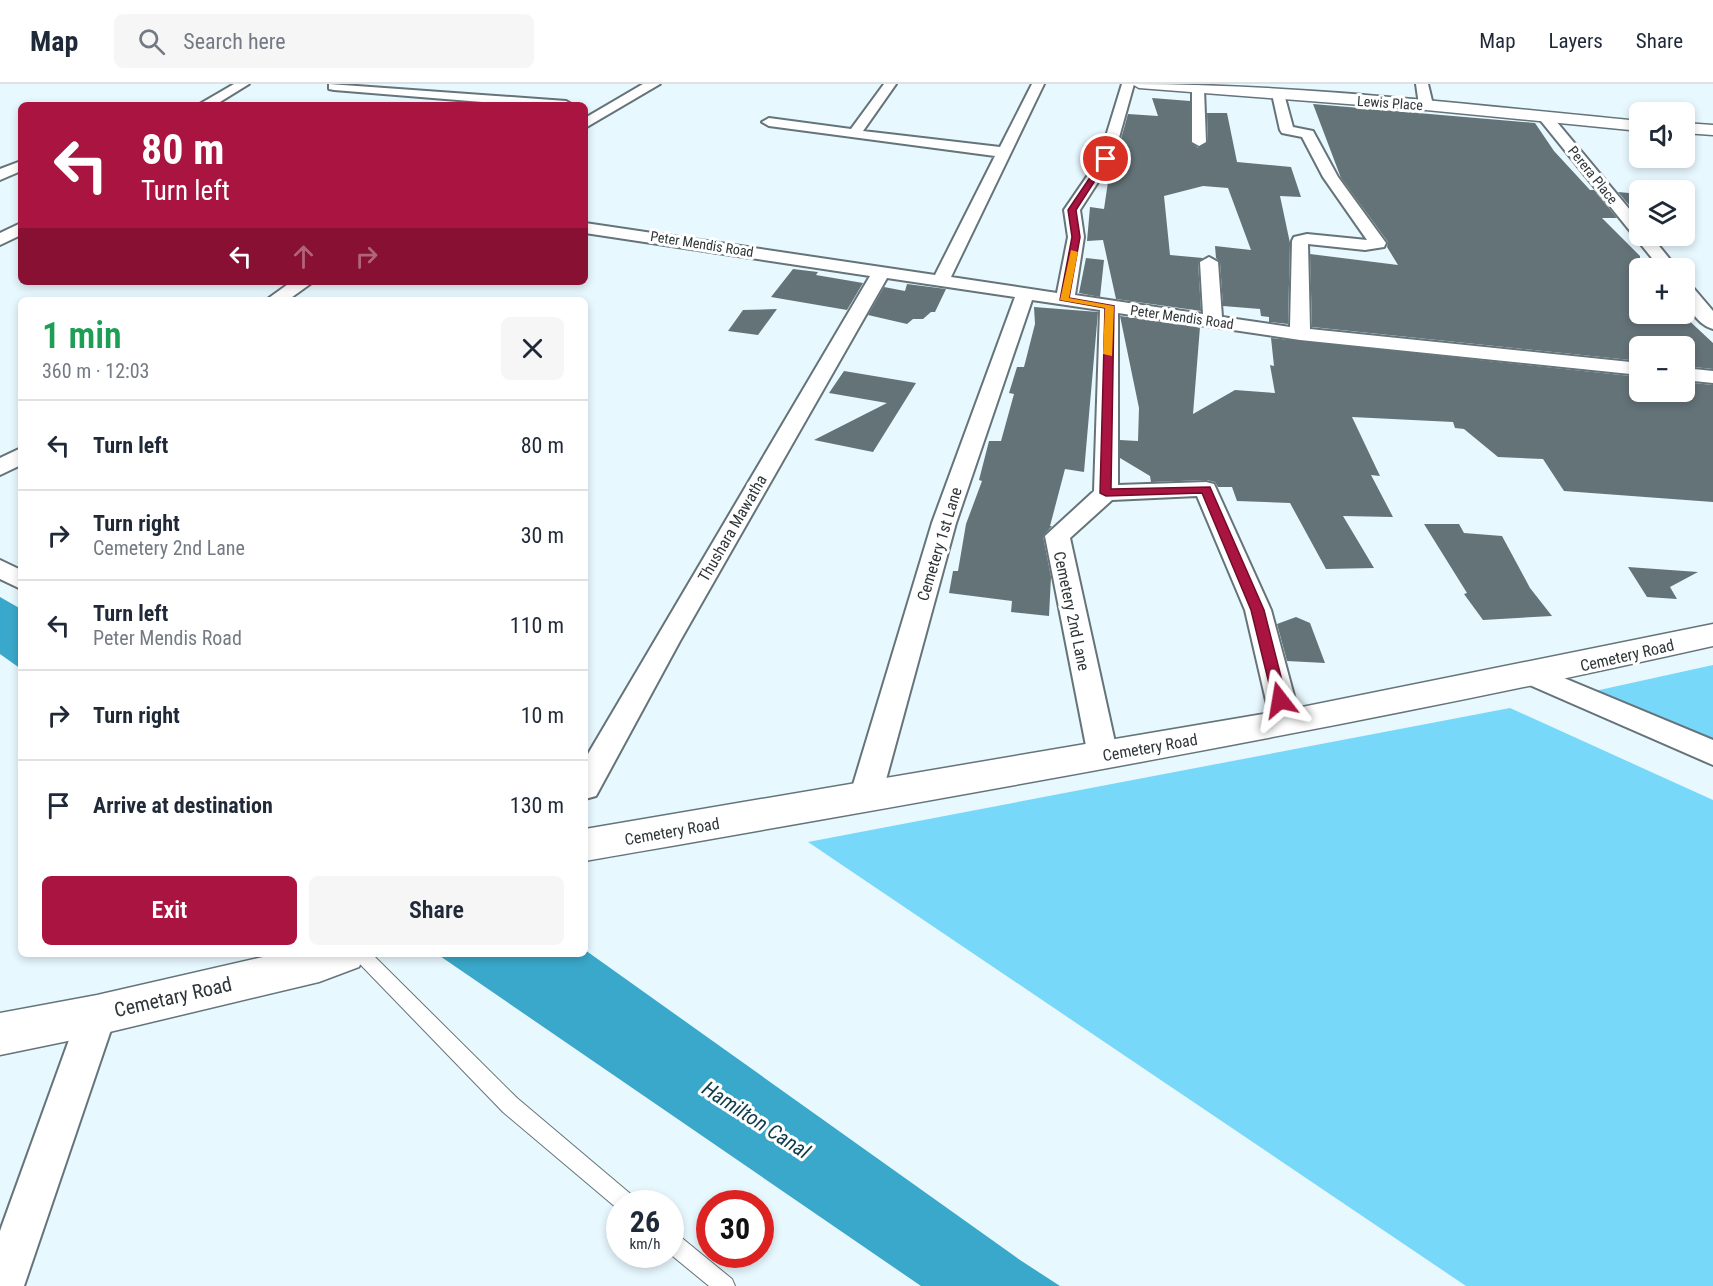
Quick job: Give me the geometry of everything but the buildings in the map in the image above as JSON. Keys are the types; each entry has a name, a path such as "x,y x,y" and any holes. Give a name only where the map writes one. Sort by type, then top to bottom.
{"street":[{"path":"210,102 243,84"},
{"path":"588,122 605,110 654,84"},
{"path":"855,133 890,84"},
{"path":"941,280 1038,84"},
{"path":"1065,300 1076,237 1072,210 1106,159 1128,84"},
{"name":"Lewis Place","path":"1139,84 1426,105 1629,125"},
{"path":"1422,84 1426,105"},
{"path":"334,86 513,102"},
{"path":"1198,89 1199,142"},
{"path":"1278,94 1287,130 1308,134 1317,158 1378,243 1365,245 1308,239 1300,241 1300,334"},
{"path":"588,108 605,110"},
{"name":"Perera Place","path":"1546,118 1629,219"},
{"path":"769,122 855,133 942,148 1005,152"},
{"path":"1695,129 1713,130"},
{"path":"0,175 18,159"},
{"name":"Peter Mendis Road","path":"588,228 1300,334 1629,368"},
{"path":"0,240 18,230"},
{"name":"Perera Place","path":"1651,246 1661,258"},
{"path":"1209,262 1214,321"},
{"name":"Thushara Mawatha","path":"588,782 666,641 882,271"},
{"path":"280,297 299,285"},
{"name":"Cemetery 1st Lane","path":"865,798 944,522 1025,294"},
{"path":"1695,301 1713,323"},
{"path":"1109,306 1106,493 1206,489 1258,610 1286,722"},
{"path":"1695,375 1713,377"},
{"path":"0,468 18,457"},
{"name":"Cemetery 2nd Lane","path":"1103,756 1057,536 1106,493"},
{"path":"0,568 18,579"},
{"name":"Cemetery Road","path":"588,844 1103,756 1535,676 1713,635"},
{"path":"1535,676 1713,753"},
{"name":"Cemetary Road","path":"0,1034 97,1015 319,963 336,957"},
{"path":"2,1286 97,1015"}],"lane":[{"path":"364,957 510,1105 611,1190"},
{"path":"684,1252 724,1286"}],"shaded area":[{"path":"1713,665 1713,754 1563,698"},
{"path":"1510,708 1713,800 1713,1286 1466,1286 808,842"}],"water":[{"path":"0,597 18,607 18,667 0,654"},
{"name":"Hamilton Canal","path":"588,952 1020,1260 1060,1286 921,1286 441,957 588,957"}],"slow traffic":[{"path":"1074,252 1065,300 1109,306 1108,354"}],"route":[{"path":"1106,159 1072,210 1076,237 1065,300 1109,306 1106,493 1206,489 1258,610 1280,700"}]}
